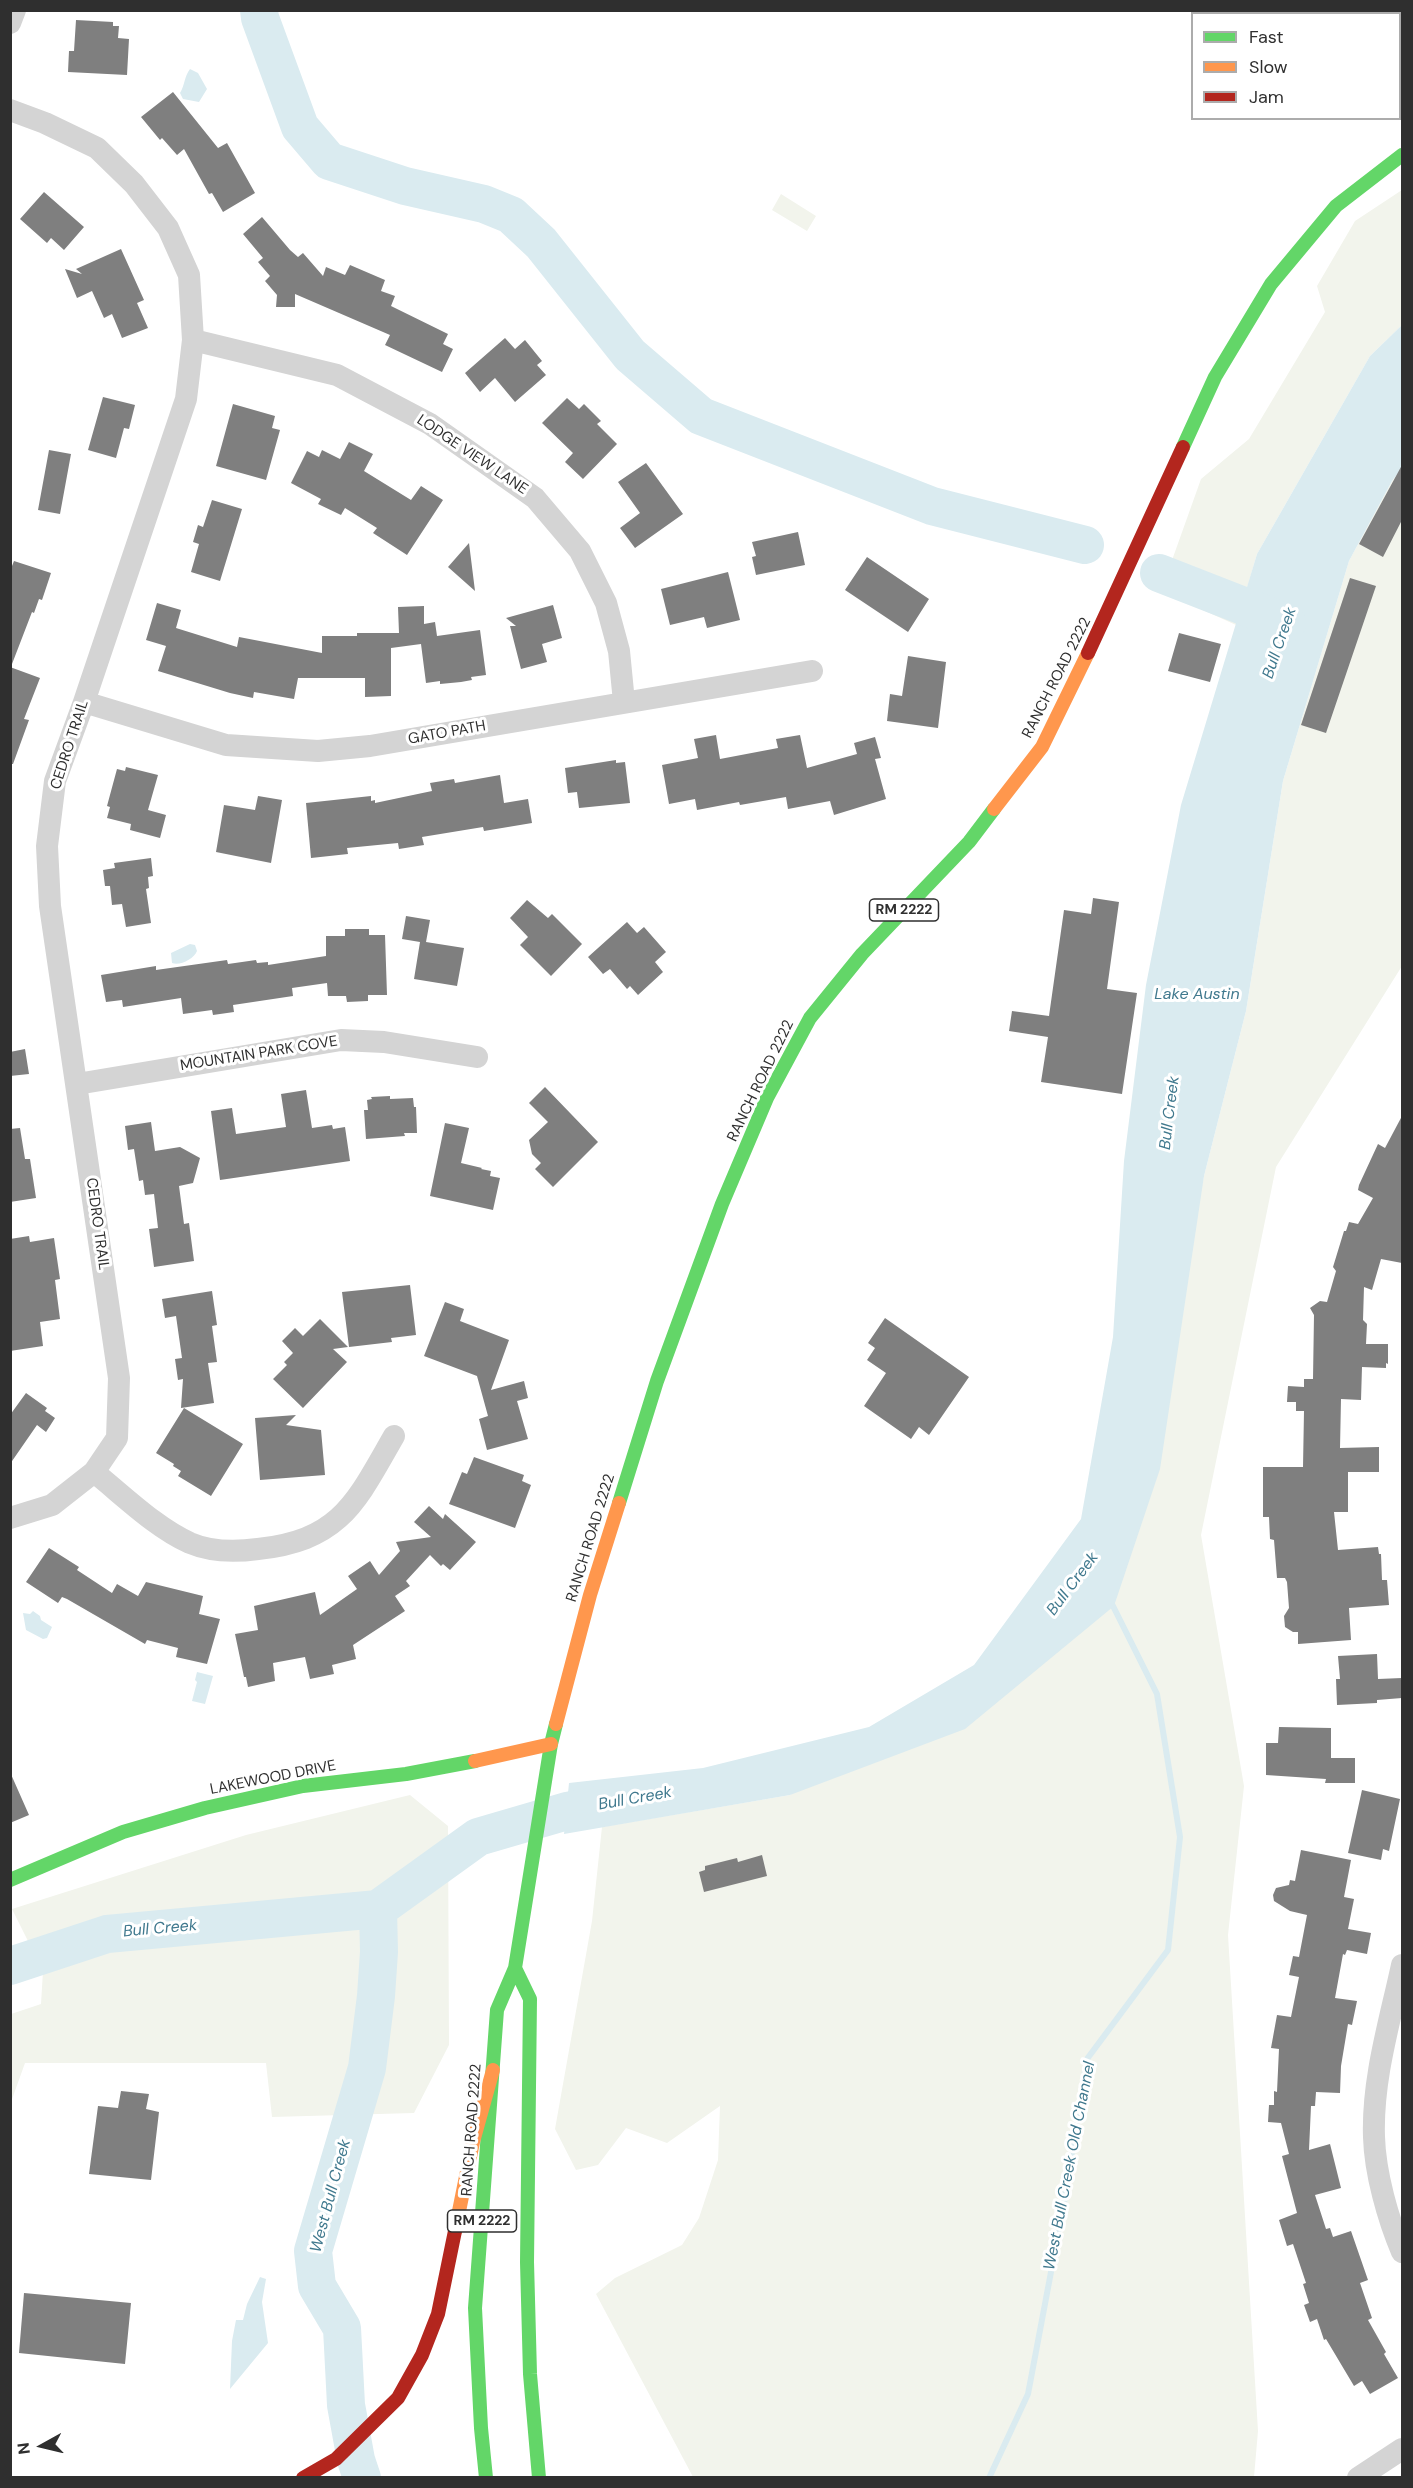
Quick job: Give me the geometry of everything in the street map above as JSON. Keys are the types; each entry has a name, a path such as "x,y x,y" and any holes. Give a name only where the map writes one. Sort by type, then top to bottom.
{"main road":[{"name":"RANCH ROAD 2222","path":"486,2478 475,2308 497,2010 515,1968 551,1744 590,1595 657,1381 722,1204 772,1088 810,1018 862,954 969,842 1042,747 1102,626 1215,376 1271,284 1336,206 1402,155"},
{"name":"LAKEWOOD DRIVE","path":"10,1880 123,1832 206,1808 303,1786 406,1774 488,1759 551,1744"},
{"name":"RM 2222","path":"515,1968 530,1999 528,2294 530,2374 539,2478"},
{"path":"303,2478 336,2459 398,2398 422,2355 438,2314 473,2142 493,2070"}],"street":[{"path":"10,23 15,10"},
{"name":"CEDRO TRAIL","path":"10,110 45,123 97,148 134,184 168,228 189,275 193,340 186,399 84,702 55,781 47,846 50,906 119,1378 117,1438 94,1472 52,1505 10,1518"},
{"name":"LODGE VIEW LANE","path":"193,340 337,375 430,424 535,498 580,551 606,603 619,651 624,702"},
{"name":"GATO PATH","path":"84,702 226,745 318,751 370,746 812,671"},
{"name":"MOUNTAIN PARK COVE","path":"77,1084 341,1040 384,1042 477,1057"},
{"path":"94,1472 163,1526 191,1543 234,1552 287,1546 314,1535 339,1519 360,1495 393,1436"},
{"path":"1402,1965 1376,2094 1374,2138 1382,2188 1402,2252"},
{"path":"1358,2478 1402,2449"}],"shaded area":[{"path":"1402,11 1402,70 1401,12 1323,12"},
{"path":"1402,190 1402,325 1370,356 1257,554 1236,625 1161,591 1201,479 1249,439 1325,312 1317,286 1355,221"},
{"path":"781,194 816,216 807,231 772,210"},
{"path":"1402,468 1402,966 1276,1167 1201,1535 1244,1786 1228,1935 1258,2431 1254,2477 693,2477 596,2294 615,2278 682,2245 699,2218 718,2160 720,2106 667,2143 626,2128 598,2165 576,2170 555,2129 592,1921 602,1827 790,1795 1114,1606 1204,1176 1246,1011 1283,781 1349,561 1392,481"},
{"path":"410,1795 448,1826 449,2045 414,2113 272,2117 266,2063 25,2063 11,2102 11,2014 41,2004 43,1971 12,1909 246,1835"}],"water":[{"path":"190,69 198,73 207,89 199,102 183,99 180,93"},
{"name":"Lake Austin","path":"1402,325 1402,468 1392,481 1349,561 1283,781 1246,1011 1204,1176 1160,1469 1114,1606 965,1729 790,1795 564,1834 569,1783 703,1768 869,1727 974,1665 1081,1519 1113,1337 1124,1161 1146,985 1181,805 1257,554 1370,356"},
{"path":"190,944 195,945 197,951 193,957 183,963 172,963 171,953"},
{"path":"33,1611 52,1627 47,1638 43,1639 26,1630 23,1613 30,1614"},
{"path":"197,1672 213,1676 205,1704 192,1701"},
{"path":"260,2277 266,2279 262,2302 268,2343 230,2389 232,2341 236,2320 243,2320 247,2304"}],"building":[{"path":"76,20 113,22 113,26 119,26 118,38 129,39 127,75 68,72 69,51 74,51"},
{"path":"173,92 218,148 227,143 255,193 223,212 212,193 209,194 184,149 177,155 162,138 160,140 141,117"},
{"path":"44,192 84,227 64,250 51,238 47,243 20,219"},
{"path":"262,217 290,250 298,257 303,253 323,276 326,267 345,275 350,265 385,280 381,291 395,296 391,306 448,334 443,344 453,349 442,372 385,345 390,335 295,294 295,307 276,307 277,295 265,281 270,276 258,262 263,258 243,234"},
{"path":"121,249 144,300 137,303 148,328 122,338 112,314 104,318 92,291 77,298 65,269 82,274 76,269"},
{"path":"505,338 515,349 525,340 542,361 537,365 546,375 515,402 495,378 480,392 465,373"},
{"path":"103,397 135,405 129,429 124,428 116,458 88,450"},
{"path":"567,398 579,409 584,404 601,421 597,424 617,444 583,479 565,462 573,453 542,423"},
{"path":"233,404 275,416 272,428 280,430 266,480 216,466"},
{"path":"349,442 373,454 364,471 411,500 421,486 443,500 407,555 373,533 377,528 345,508 341,515 318,504 321,499 291,483 307,451 319,457 322,450 340,459"},
{"path":"49,450 71,454 60,514 38,510"},
{"path":"646,463 683,514 635,548 620,528 640,513 618,482"},
{"path":"1402,465 1402,520 1383,557 1359,544"},
{"path":"212,500 242,509 220,581 191,572 199,544 193,542 198,525 203,527"},
{"path":"798,532 805,565 756,575 752,557 756,556 752,542"},
{"path":"469,543 475,591 448,567"},
{"path":"867,557 929,599 908,632 845,590"},
{"path":"14,561 51,573 42,600 39,599 34,613 32,612 12,664 10,664 10,571"},
{"path":"728,572 740,620 707,628 704,617 670,625 661,589"},
{"path":"1350,578 1376,586 1326,733 1301,725"},
{"path":"157,603 181,610 176,628 237,647 239,637 322,653 322,636 399,633 398,607 424,606 424,624 435,622 437,636 480,630 486,675 471,677 472,680 461,682 426,683 421,644 391,648 391,696 365,697 365,678 298,678 294,699 254,692 253,698 230,693 158,671 166,646 146,640"},
{"path":"553,605 562,638 542,644 547,662 521,669 510,626 516,626 506,618"},
{"path":"1179,633 1221,644 1210,682 1168,671"},
{"path":"908,656 946,662 938,728 887,721 890,694 902,696"},
{"path":"10,667 40,678 24,719 29,720 13,764 10,764"},
{"path":"716,735 720,759 778,748 776,739 800,735 807,768 857,754 854,743 875,737 881,758 875,759 886,799 834,815 830,801 788,809 786,797 740,805 739,802 697,810 695,799 669,804 662,765 698,758 694,739"},
{"path":"616,760 616,763 625,762 630,803 579,808 577,792 568,793 565,768"},
{"path":"126,767 158,775 148,810 166,815 160,838 130,830 131,824 107,818 110,807 107,806 117,769 125,771"},
{"path":"500,775 504,803 528,799 532,823 484,831 483,827 422,837 424,845 399,849 398,843 347,848 348,854 311,858 306,803 371,796 371,801 375,800 375,803 432,791 430,783 454,779 455,783"},
{"path":"258,796 282,800 271,863 216,852 224,805 255,810"},
{"path":"151,858 153,876 148,877 149,888 146,889 151,923 126,927 122,904 112,905 110,886 105,886 103,870 115,868 114,863"},
{"path":"1093,898 1119,902 1107,989 1137,993 1122,1094 1041,1082 1048,1037 1009,1031 1012,1011 1049,1016 1064,910 1091,914"},
{"path":"527,900 548,918 552,914 582,944 551,976 520,945 528,937 510,918"},
{"path":"406,916 430,920 426,942 464,948 457,986 414,979 420,942 402,939"},
{"path":"627,922 637,933 644,927 666,952 655,962 663,972 638,995 630,986 627,989 610,969 603,974 588,957"},
{"path":"345,929 369,929 369,935 385,935 387,995 368,995 368,1001 347,1002 346,996 328,996 327,983 292,988 293,996 233,1005 234,1012 213,1015 212,1010 183,1014 181,998 123,1007 122,1000 106,1002 101,975 156,966 156,970 227,960 228,964 256,960 257,963 268,962 268,965 326,956 326,936 345,936"},
{"path":"25,1049 29,1074 10,1076 10,1052"},
{"path":"545,1087 598,1142 553,1187 535,1169 541,1163 532,1154 529,1140 548,1122 529,1103"},
{"path":"306,1090 312,1128 332,1125 333,1129 345,1127 350,1161 220,1180 211,1111 232,1108 236,1134 286,1127 281,1094"},
{"path":"390,1096 390,1099 413,1098 414,1107 416,1107 417,1133 366,1139 364,1110 368,1110 367,1100 372,1099 371,1097"},
{"path":"1402,1116 1402,1263 1381,1259 1372,1290 1364,1287 1363,1320 1367,1324 1366,1344 1388,1344 1388,1364 1386,1363 1386,1368 1362,1367 1361,1400 1341,1399 1340,1448 1379,1447 1379,1472 1348,1472 1348,1512 1334,1512 1338,1550 1378,1547 1379,1554 1381,1554 1382,1580 1387,1580 1389,1605 1349,1608 1351,1640 1298,1644 1298,1632 1285,1627 1284,1616 1289,1608 1287,1582 1285,1578 1277,1578 1274,1540 1270,1539 1269,1517 1263,1517 1263,1467 1303,1467 1304,1411 1296,1411 1296,1402 1287,1402 1288,1386 1304,1387 1304,1379 1313,1379 1314,1315 1310,1308 1320,1301 1327,1302 1336,1271 1333,1267 1344,1231 1349,1222 1358,1224 1373,1198 1358,1190 1359,1185 1378,1144 1385,1148"},
{"path":"151,1122 155,1151 180,1147 200,1158 193,1183 179,1186 184,1224 189,1223 194,1261 154,1267 149,1229 158,1228 154,1194 145,1195 143,1180 139,1181 134,1149 128,1150 125,1126"},
{"path":"445,1123 469,1128 461,1163 491,1171 490,1176 500,1178 493,1210 430,1196"},
{"path":"20,1128 25,1159 30,1159 36,1198 10,1202 10,1129"},
{"path":"29,1236 30,1242 54,1238 60,1279 55,1280 60,1319 40,1322 43,1346 10,1351 10,1239"},
{"path":"410,1285 416,1335 391,1338 392,1342 349,1347 342,1292"},
{"path":"212,1291 217,1325 212,1326 217,1362 208,1363 214,1403 181,1408 183,1379 178,1380 175,1359 182,1358 176,1316 165,1318 162,1299"},
{"path":"445,1302 464,1309 460,1321 509,1340 491,1390 524,1381 528,1398 517,1401 528,1439 487,1450 479,1419 488,1416 477,1376 424,1356"},
{"path":"885,1318 969,1377 929,1435 919,1427 911,1439 864,1406 886,1373 867,1360 875,1348 868,1343"},
{"path":"320,1319 348,1347 333,1349 347,1362 303,1408 273,1379 287,1365 284,1362 293,1353 282,1341 295,1328 303,1336"},
{"path":"26,1393 47,1408 45,1411 55,1418 46,1432 37,1425 10,1464 10,1415"},
{"path":"184,1408 243,1444 211,1496 178,1476 181,1471 156,1453"},
{"path":"296,1415 286,1425 321,1430 325,1475 260,1480 255,1418"},
{"path":"474,1457 524,1475 522,1481 531,1485 515,1528 449,1504 462,1472 467,1474"},
{"path":"429,1506 443,1519 445,1514 476,1542 450,1570 443,1564 441,1566 430,1555 406,1581 410,1586 395,1596 405,1611 353,1645 356,1659 332,1665 334,1674 310,1679 305,1657 273,1663 275,1681 248,1687 235,1634 258,1630 254,1606 315,1592 320,1615 357,1589 348,1576 370,1561 379,1575 400,1551 396,1542 431,1537 414,1522"},
{"path":"49,1548 79,1567 77,1570 112,1593 117,1584 138,1596 146,1582 203,1596 199,1614 220,1619 207,1664 176,1657 178,1648 147,1640 145,1644 67,1599 62,1597 58,1603 26,1582"},
{"path":"1377,1654 1378,1679 1402,1678 1402,1698 1377,1700 1377,1703 1337,1705 1336,1679 1340,1679 1338,1656"},
{"path":"1279,1727 1331,1728 1331,1758 1355,1758 1355,1783 1325,1783 1326,1779 1266,1775 1266,1743 1278,1743"},
{"path":"10,1772 29,1815 10,1823"},
{"path":"1362,1790 1400,1799 1389,1851 1383,1849 1381,1860 1348,1853"},
{"path":"1301,1850 1351,1860 1344,1897 1354,1899 1348,1929 1371,1933 1367,1954 1347,1950 1345,1955 1343,1954 1335,1998 1357,2001 1352,2025 1348,2024 1341,2066 1340,2093 1316,2092 1315,2106 1311,2106 1309,2150 1330,2144 1341,2188 1315,2195 1326,2229 1330,2228 1333,2237 1351,2231 1368,2280 1360,2283 1372,2318 1368,2320 1398,2378 1370,2394 1362,2381 1354,2386 1326,2339 1324,2340 1317,2319 1310,2322 1304,2305 1309,2303 1303,2284 1306,2283 1293,2244 1287,2246 1279,2220 1297,2213 1282,2156 1289,2154 1281,2123 1268,2122 1269,2105 1274,2105 1274,2091 1277,2092 1279,2049 1271,2048 1277,2015 1291,2017 1299,1977 1289,1975 1293,1956 1299,1957 1307,1915 1290,1911 1274,1901 1273,1895 1276,1888 1289,1885 1290,1880 1295,1881"},
{"path":"762,1855 767,1876 704,1892 699,1872 705,1870 705,1866 737,1858 738,1862"},
{"path":"121,2091 149,2094 146,2109 159,2112 151,2180 89,2174 98,2106 118,2108"},
{"path":"24,2293 131,2303 125,2364 19,2353"}],"waterway":[{"path":"259,10 300,127 329,161 405,186 484,204 511,215 541,243 630,355 701,416 932,506 1085,545"},
{"path":"1159,573 1287,623"},
{"name":"West Bull Creek Old Channel","path":"989,2478 1028,2394 1064,2203 1087,2059 1168,1950 1180,1837 1157,1694 1110,1600"},
{"name":"Bull Creek","path":"10,1966 107,1934 378,1909 478,1837 567,1811 617,1802"},
{"name":"West Bull Creek","path":"362,2478 356,2460 346,2405 342,2328 317,2286 313,2251 367,2068 376,1996 379,1952 378,1909"}],"traffic: fast":[{"path":"1183,447 1215,377 1271,284 1336,206 1402,155"},
{"path":"619,1503 657,1381 722,1204 767,1098 810,1018 862,954 969,842 994,809"},
{"path":"486,2478 475,2308 497,2010 515,1968 556,1724"},
{"path":"10,1880 123,1832 205,1808 303,1786 406,1774 475,1761"},
{"path":"515,1968 530,1999 527,2262 530,2374 539,2478"}],"traffic: slow":[{"path":"994,809 1042,747 1088,653"},
{"path":"556,1724 590,1595 619,1503"},
{"path":"475,1761 551,1744"},
{"path":"455,2231 473,2142 493,2070"}],"traffic: jam":[{"path":"1088,653 1183,447"},
{"path":"303,2478 336,2459 398,2398 422,2355 438,2314 455,2231"}]}
